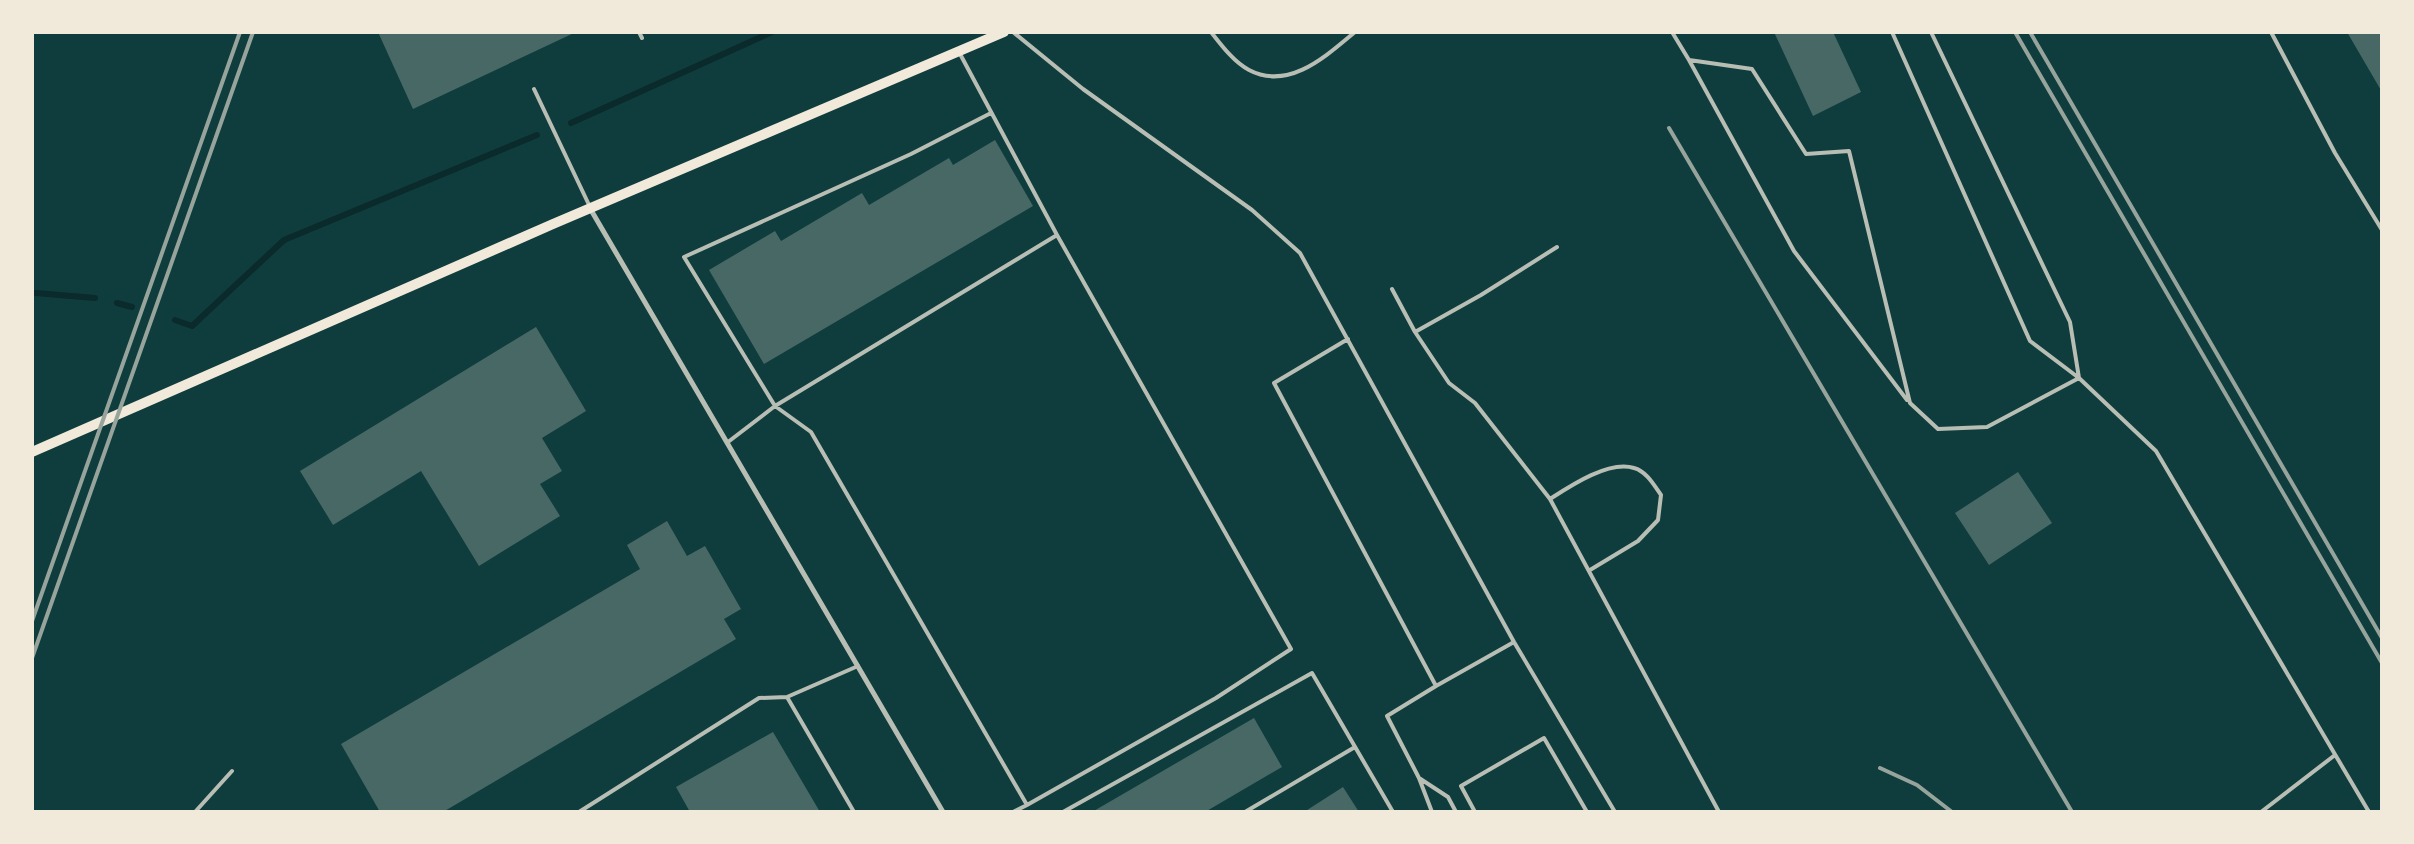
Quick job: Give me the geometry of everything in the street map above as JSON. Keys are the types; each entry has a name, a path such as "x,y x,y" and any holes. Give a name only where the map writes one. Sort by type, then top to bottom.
{"main road":[{"path":"32,452 1004,32"}],"street":[{"path":"591,210 943,812"}],"lane":[{"path":"639,32 642,38"},
{"path":"1013,32 1083,88 1185,160 1274,228 1300,254 1514,642 1615,812"},
{"path":"1211,32 1229,54 1249,70 1267,76 1293,74 1317,63 1355,32"},
{"path":"1672,32 1794,251 1910,403 1938,428 1987,427 2079,378"},
{"path":"1892,32 2030,341 2079,378 2156,452 2369,812"},
{"path":"1931,32 2070,322 2079,378"},
{"path":"2271,32 2336,153 2382,230"},
{"path":"959,52 1057,235 1291,649 1216,698 1013,812"},
{"path":"1689,60 1752,69 1806,154 1849,151 1910,403"},
{"path":"534,89 591,210"},
{"path":"991,113 911,154 684,256 776,406 811,432 1027,805"},
{"path":"728,442 776,406 1057,235"},
{"path":"1415,332 1481,295 1557,247"},
{"path":"1392,289 1415,332 1449,382 1475,403 1550,499 1719,812"},
{"path":"1348,339 1274,383 1436,686"},
{"path":"1550,499 1609,468 1634,468 1649,478 1661,496 1658,520 1638,541 1590,570"},
{"path":"1432,812 1419,778 1387,716 1514,642"},
{"path":"580,812 759,698 787,697 858,666"},
{"path":"1063,812 1312,673 1393,812"},
{"path":"787,697 854,812"},
{"path":"1475,812 1461,786 1544,738 1587,812"},
{"path":"1245,812 1355,747"},
{"path":"2261,812 2335,755"},
{"path":"194,812 232,771"},
{"path":"1419,778 1448,797 1456,812"}],"building":[{"path":"378,32 576,32 413,109"},
{"path":"1774,32 1833,32 1861,92 1813,116"},
{"path":"2347,32 2382,32 2382,92"},
{"path":"995,140 1033,206 764,364 709,270 775,231 781,241 862,193 869,205 949,158 953,165"},
{"path":"536,327 586,411 542,438 562,471 540,484 560,516 479,566 421,471 333,525 300,471"},
{"path":"2018,472 2052,523 1989,565 1955,513"},
{"path":"667,521 687,556 705,546 741,609 724,619 736,639 443,812 380,812 341,744 640,569 627,545"},
{"path":"1254,718 1282,767 1205,812 1092,812"},
{"path":"773,732 820,812 690,812 676,787"},
{"path":"1343,787 1359,812 1304,812"}],"waterway":[{"path":"571,123 772,32"},
{"path":"175,320 192,326 284,240 537,135"},
{"path":"36,293 95,298"},
{"path":"117,303 132,307"}],"railway":[{"path":"32,621 240,32"},
{"path":"32,658 253,32"},
{"path":"2015,32 2382,663"},
{"path":"2030,32 2382,638"},
{"path":"1669,128 2072,812"},
{"path":"1880,768 1917,785 1952,812"}]}
